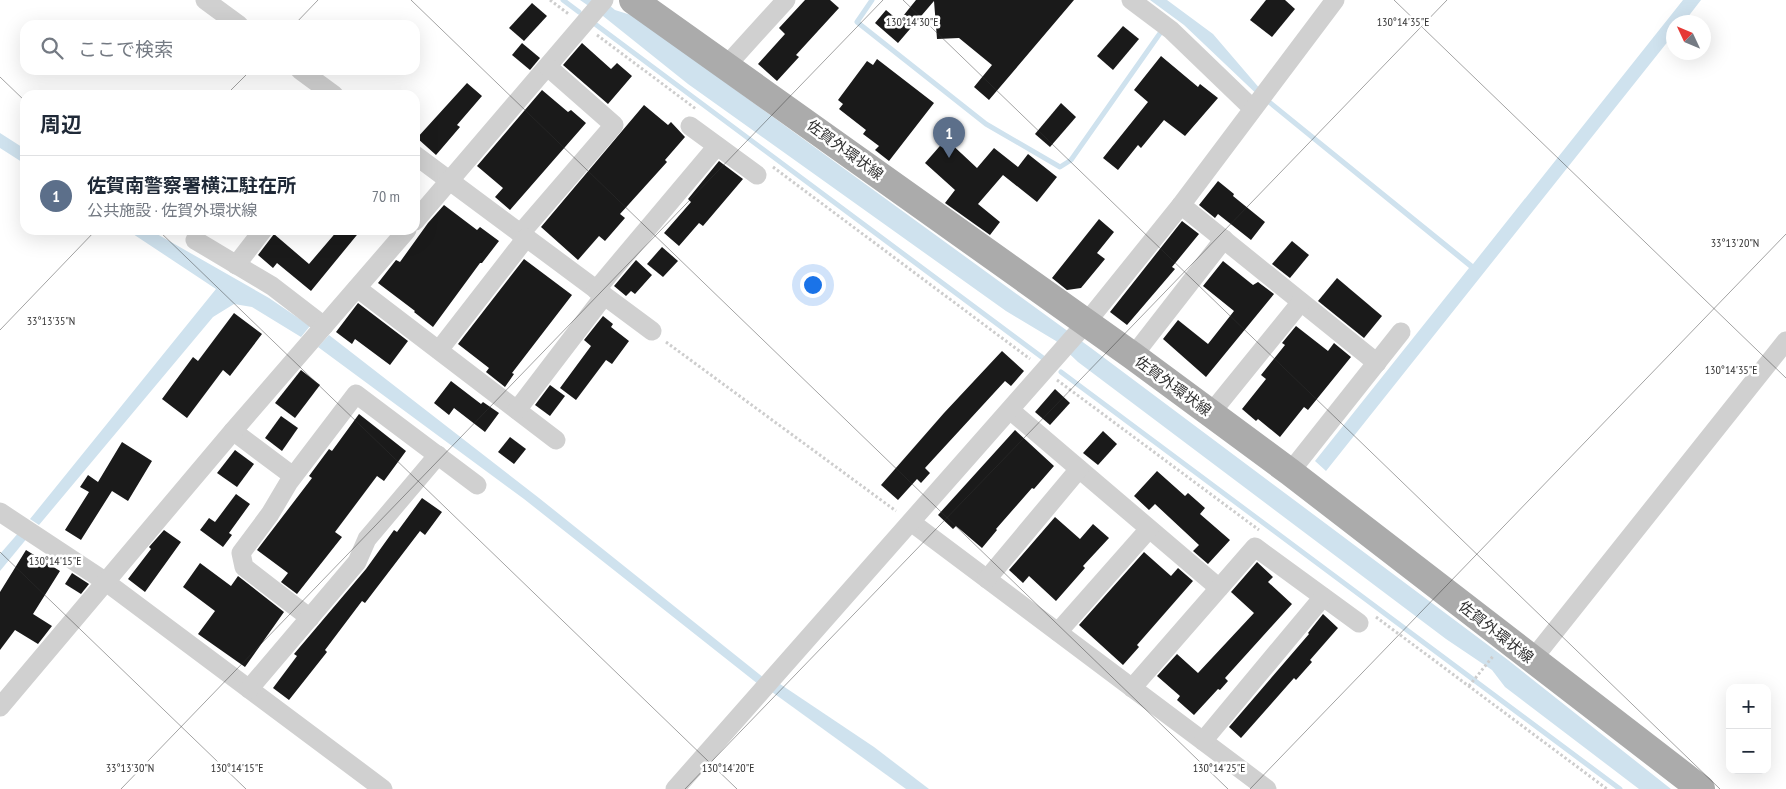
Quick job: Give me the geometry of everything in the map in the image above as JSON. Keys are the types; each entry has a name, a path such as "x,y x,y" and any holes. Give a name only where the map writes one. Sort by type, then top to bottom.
{"main road":[{"name":"佐賀外環状線","path":"634,0 727,65 1084,326 1133,356 1211,413 1701,789"}],"street":[{"path":"205,0 231,20"},
{"path":"727,65 786,0"},
{"path":"1131,0 1259,100"},
{"path":"676,789 1084,326 1181,205 1335,0"},
{"path":"420,215 594,13"},
{"path":"439,350 523,236 614,126 548,67"},
{"path":"307,75 327,90"},
{"path":"696,120 717,146 762,169"},
{"path":"517,410 600,293 717,146"},
{"path":"420,159 652,331"},
{"path":"1181,205 1377,363"},
{"path":"236,265 259,235"},
{"path":"0,707 233,430 403,235"},
{"path":"1133,356 1224,239"},
{"path":"195,240 272,286 324,326"},
{"path":"357,288 556,440"},
{"path":"1211,413 1301,302"},
{"path":"1290,472 1401,332"},
{"path":"1532,660 1786,341"},
{"path":"310,618 244,567 241,552 270,514 293,476 356,394 478,485"},
{"path":"1010,410 1219,588"},
{"path":"233,430 293,476"},
{"path":"249,689 356,562 367,539 438,455"},
{"path":"987,579 1079,469"},
{"path":"0,512 106,582 383,789"},
{"path":"911,522 1267,789"},
{"path":"1058,632 1150,528"},
{"path":"1132,688 1255,547 1323,597 1366,619"},
{"path":"1203,741 1323,597"}],"path":[{"path":"550,0 594,13 696,120"},
{"path":"762,169 1046,371 1261,532"},
{"path":"652,331 911,522"},
{"path":"1366,619 1469,686 1607,789"},
{"path":"1469,686 1506,640"}],"water":[{"path":"580,0 603,0 615,10 634,16 1091,348 1508,660 1671,789 1639,789 1505,687 1492,670 1446,639 1078,362 1056,341 1006,311 688,84"},
{"path":"1150,0 1167,0 1213,34 1267,97 1473,264 1666,21 1666,44 1326,471 1315,461 1469,268 1264,101 1184,25"},
{"path":"1683,0 1701,0 1689,15 1671,15"},
{"path":"0,133 20,146 20,161 0,148"},
{"path":"135,235 159,235 269,298 310,326 301,337 252,307 234,304 213,317 39,525 30,519 216,289"},
{"path":"329,335 539,498 764,678 758,684 524,499 318,347"},
{"path":"20,531 28,537 0,571 0,554"},
{"path":"780,684 874,747 929,789 906,789 772,692"}],"building":[{"path":"805,0 830,0 839,8 796,55 799,57 777,81 758,64 785,34 779,28"},
{"path":"916,0 1074,0 989,100 974,87 992,65 959,38 937,39 934,1 898,43 875,23 886,10 899,21"},
{"path":"1266,0 1285,0 1295,9 1272,37 1250,20"},
{"path":"532,3 547,16 524,41 509,28"},
{"path":"1123,26 1139,39 1113,70 1097,56"},
{"path":"522,43 540,58 530,70 512,55"},
{"path":"582,43 611,69 617,63 632,76 608,104 563,65"},
{"path":"1161,56 1198,87 1200,84 1218,98 1185,136 1164,120 1141,148 1138,145 1118,170 1103,158 1148,102 1134,90"},
{"path":"877,59 934,103 889,161 875,150 879,146 863,134 866,130 839,109 843,104 838,100 867,61 873,65"},
{"path":"467,83 482,96 457,125 460,127 436,155 420,141 420,135"},
{"path":"542,90 568,112 571,110 586,123 510,210 495,197 503,188 477,166"},
{"path":"1061,103 1076,117 1050,147 1035,134"},
{"path":"644,105 668,125 671,122 685,137 665,160 667,162 620,214 625,218 605,241 599,236 578,260 541,227"},
{"path":"946,139 977,168 994,148 1018,167 1028,154 1057,177 1037,202 1003,175 978,204 1000,222 990,235 945,203 955,190 925,163"},
{"path":"719,161 743,179 703,226 699,223 679,246 664,233 691,202 688,199"},
{"path":"1218,181 1265,222 1251,240 1218,214 1215,218 1199,205"},
{"path":"444,205 477,230 480,227 499,241 482,263 480,263 433,327 378,283 396,260 400,262 428,223"},
{"path":"1099,219 1114,232 1097,253 1105,259 1081,288 1067,290 1052,278"},
{"path":"1182,221 1199,234 1172,267 1175,269 1127,325 1110,312"},
{"path":"275,235 309,264 334,235 357,235 311,291 277,263 273,268 258,255"},
{"path":"1292,241 1309,255 1290,278 1272,264"},
{"path":"662,247 678,261 663,277 647,264"},
{"path":"524,259 572,295 512,373 514,374 505,387 486,372 489,368 458,344"},
{"path":"636,260 652,275 635,294 631,291 626,296 614,286"},
{"path":"1223,261 1253,285 1258,282 1274,294 1206,377 1163,339 1178,320 1208,344 1234,311 1203,286"},
{"path":"1337,278 1382,316 1364,338 1318,301"},
{"path":"358,303 408,341 390,365 355,339 352,344 336,332"},
{"path":"234,313 262,334 230,376 223,370 187,418 162,399 193,357 198,361"},
{"path":"603,316 613,324 611,327 629,341 612,364 606,360 576,400 560,388 591,346 584,340"},
{"path":"1296,326 1328,351 1334,343 1351,357 1308,410 1304,407 1280,437 1242,409 1266,379 1261,375 1285,345 1282,343"},
{"path":"1002,351 1024,371 1011,386 1005,381 925,468 930,473 921,483 917,479 898,500 881,485"},
{"path":"301,370 320,385 295,418 275,403"},
{"path":"451,381 481,404 483,402 499,413 485,432 454,408 449,415 434,403"},
{"path":"550,385 565,396 550,416 535,405"},
{"path":"1055,389 1070,403 1050,425 1035,412"},
{"path":"359,414 406,451 384,481 377,476 335,532 342,537 297,594 281,582 288,573 257,550 312,478 309,476 329,449 332,451"},
{"path":"281,416 298,428 282,451 265,438"},
{"path":"1015,430 1054,466 996,529 982,548 956,526 953,529 938,515"},
{"path":"1103,431 1117,444 1098,465 1083,453"},
{"path":"510,437 526,449 514,464 498,452"},
{"path":"122,442 152,461 128,501 112,491 81,540 65,530 89,492 80,487 88,475 98,482"},
{"path":"235,450 254,464 237,487 217,473"},
{"path":"1157,471 1185,496 1188,493 1205,508 1200,514 1230,540 1208,564 1193,551 1199,545 1155,504 1149,510 1134,496"},
{"path":"236,494 250,504 229,533 232,535 223,547 200,530 209,518 215,522"},
{"path":"422,498 442,512 425,535 420,531 365,603 362,601 325,650 327,652 289,700 273,688 297,656 294,654 366,569 394,530 397,532"},
{"path":"1055,517 1080,539 1093,524 1109,538 1083,566 1085,568 1056,601 1029,576 1023,583 1009,570"},
{"path":"164,530 181,542 145,592 128,579 151,549 149,547"},
{"path":"26,550 60,571 33,614 52,626 38,644 15,630 0,650 0,592"},
{"path":"1144,552 1171,576 1178,568 1193,581 1137,645 1139,647 1123,665 1079,625"},
{"path":"1257,562 1273,577 1268,582 1292,604 1225,678 1228,681 1194,715 1177,700 1180,696 1157,676 1177,654 1198,673 1254,613 1231,592"},
{"path":"200,563 231,586 238,576 284,612 245,667 198,634 215,611 183,587"},
{"path":"72,573 89,584 81,594 65,584"},
{"path":"1323,614 1338,628 1310,660 1312,662 1296,680 1294,678 1241,738 1229,727 1309,634"}],"waterway":[{"path":"563,0 579,12"},
{"path":"872,0 857,22 986,124 1060,167 1071,160 1163,29"},
{"path":"595,24 1043,358"},
{"path":"1061,372 1620,789"}],"place":[{"name":"佐賀南警察署横江駐在所","path":"949,158"}]}
